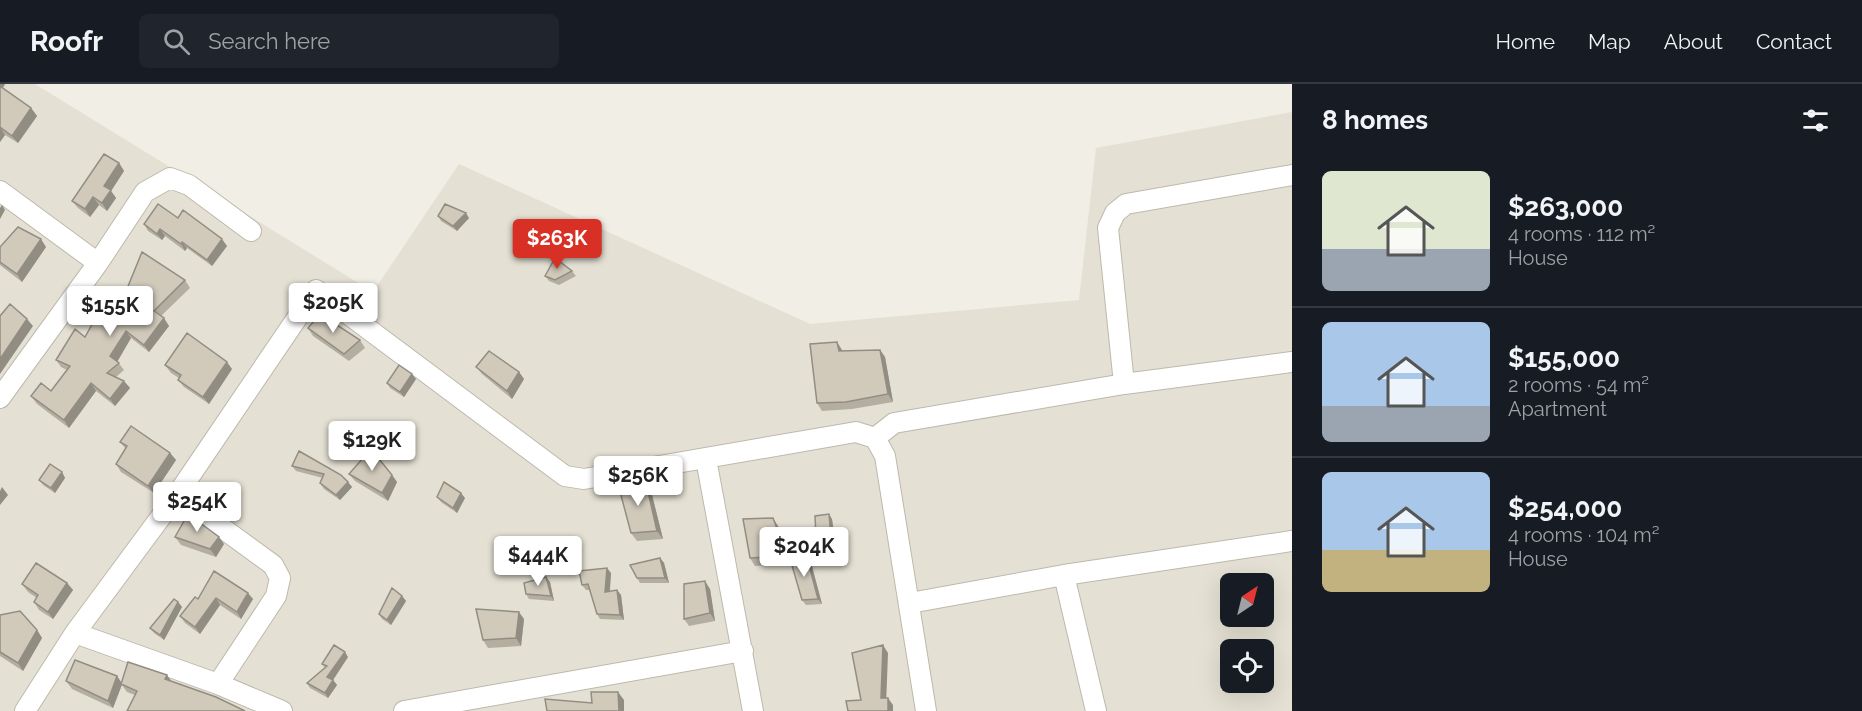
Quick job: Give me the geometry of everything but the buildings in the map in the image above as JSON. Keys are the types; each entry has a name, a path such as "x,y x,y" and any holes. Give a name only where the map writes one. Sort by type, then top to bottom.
{"street":[{"path":"1124,384 1108,228 1115,213 1126,204 1292,175"},
{"path":"0,398 98,263 145,192 170,178 189,185 251,231"},
{"path":"0,191 98,263"},
{"path":"25,711 75,633 177,495 316,290 565,476 584,479 856,432 875,438 885,456 926,711"},
{"path":"875,438 894,423 1124,384 1292,362"},
{"path":"706,459 753,711"},
{"path":"177,495 273,565 280,579 276,596 218,684"},
{"path":"910,603 1064,575 1292,541"},
{"path":"1064,575 1096,711"},
{"path":"75,633 218,684 282,711"},
{"path":"404,711 743,651"}],"shaded area":[{"path":"0,84 35,84 373,292 459,164 810,324 1079,300 1096,148 1292,112 1292,711 0,711"}]}
